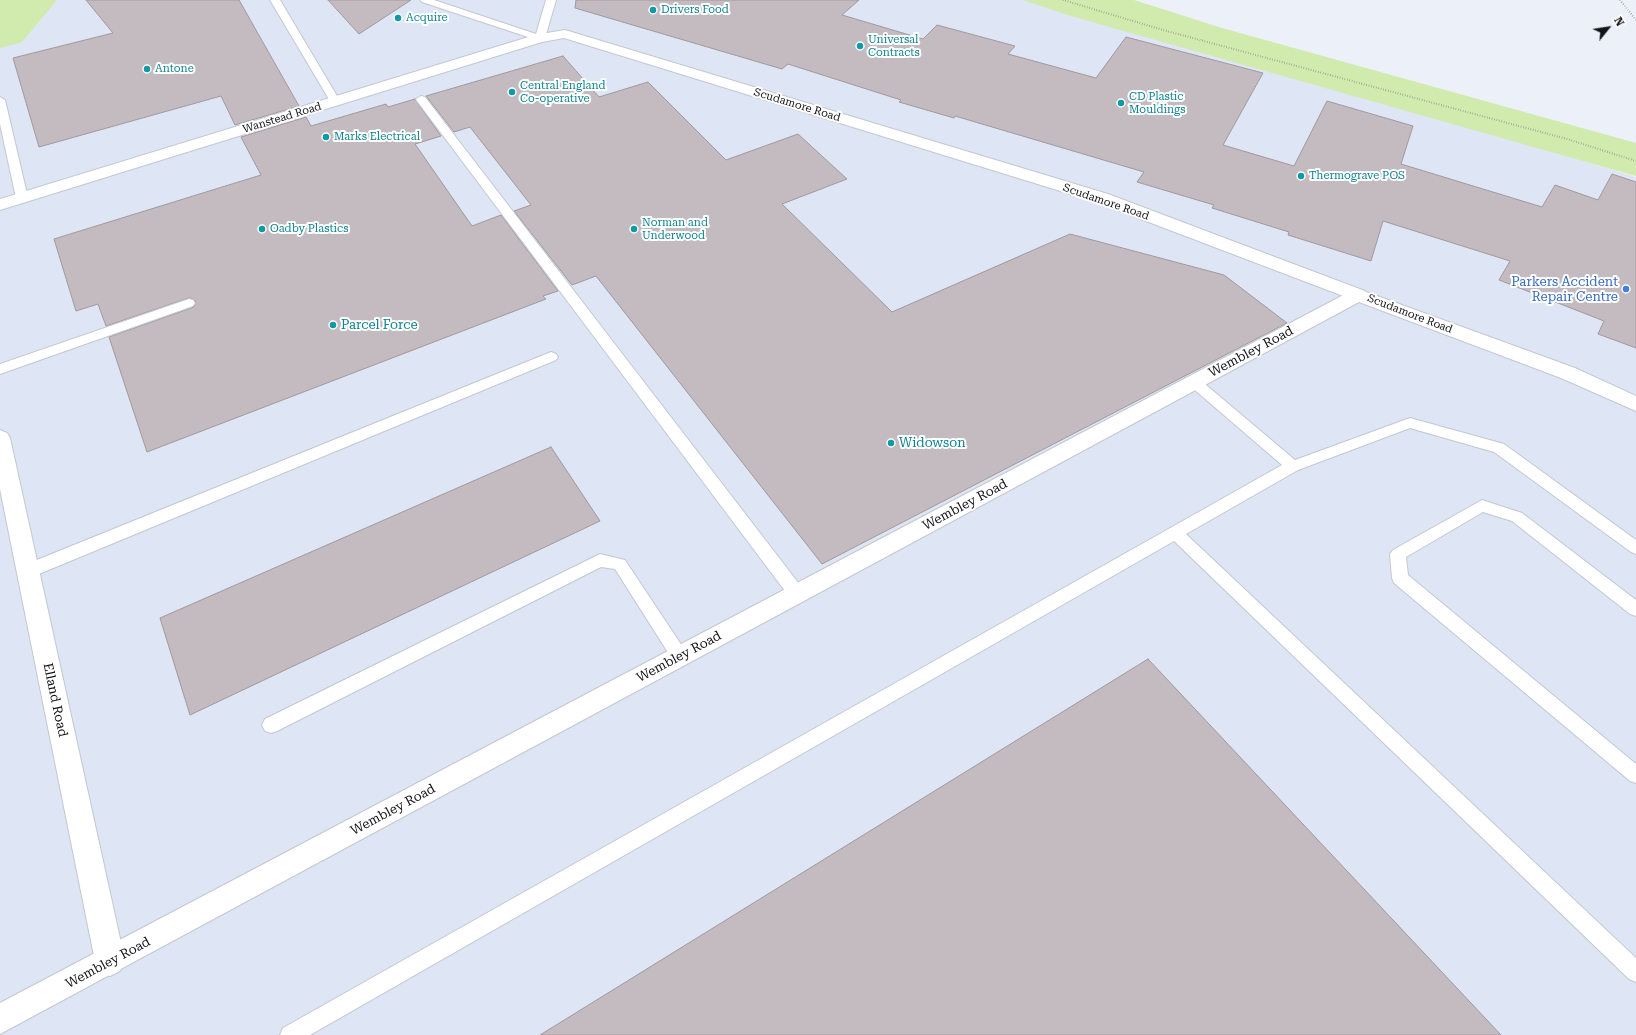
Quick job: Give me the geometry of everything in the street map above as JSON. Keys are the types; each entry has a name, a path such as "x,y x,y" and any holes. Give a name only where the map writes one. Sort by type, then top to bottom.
{"street":[{"name":"Wanstead Road","path":"0,205 540,38 565,34"},
{"name":"Scudamore Road","path":"565,34 1102,198 1568,373 1636,404"},
{"name":"Wembley Road","path":"0,1019 1358,295"},
{"name":"Elland Road","path":"0,438 4,474 28,572 110,961"}],"lane":[{"path":"275,0 335,101"},
{"path":"425,0 540,38 551,0"},
{"path":"421,99 797,594"},
{"path":"0,100 22,198"},
{"path":"0,369 190,302"},
{"path":"28,572 551,357"},
{"path":"1194,382 1293,466"},
{"path":"290,1035 1174,532 1293,466 1410,423 1499,448 1636,548"},
{"path":"1636,609 1517,517 1482,506 1398,554 1400,578 1636,776"},
{"path":"1174,532 1636,972"},
{"path":"270,725 600,560 620,564 680,657"}],"path":[{"path":"1063,0 1164,30 1567,140 1636,162"},
{"path":"1620,0 1636,20"}],"shaded area":[{"path":"0,0 1034,0 1384,104 1515,140 1636,177 1636,1035 0,1035"}],"green space":[{"path":"0,0 57,0 22,42 0,48"},
{"path":"1023,0 1134,0 1222,28 1636,143 1636,176 1071,16"}],"building":[{"name":"Antone","path":"86,0 239,0 299,106 235,125 221,96 39,147 13,58 113,33"},
{"path":"328,0 411,0 359,34"},
{"path":"576,0 859,0 842,15 923,39 937,25 1015,46 1008,54 1096,78 1126,37 1263,73 1223,145 1294,166 1327,101 1413,126 1401,164 1542,207 1555,185 1598,200 1612,174 1636,182 1636,348 1598,334 1604,321 1499,280 1510,261 1383,221 1371,261 1288,235 1289,232 1212,208 1214,205 1137,182 1144,172 955,116 954,118 899,102 901,100 788,64 782,69 575,8"},
{"name":"Widowson","path":"563,56 599,97 648,82 726,160 798,134 847,179 782,204 892,312 1070,234 1224,275 1287,323 822,564 596,276 572,285 514,211 531,205 470,127 454,132 426,96"},
{"path":"415,99 441,136 415,144 472,226 501,215 558,291 543,296 546,299 147,452 109,337 194,307 196,302 189,298 106,326 98,304 76,311 54,239 261,175 241,137 306,117 311,126 386,104 388,107"},
{"path":"551,447 600,521 190,715 160,618"},
{"path":"1148,659 1501,1035 540,1035"}],"place":[{"name":"Drivers Food","path":"653,10"},
{"name":"Acquire","path":"398,18"},
{"name":"Universal Contracts","path":"860,46"},
{"name":"Antone","path":"147,69"},
{"name":"Central England Co-operative","path":"512,92"},
{"name":"CD Plastic Mouldings","path":"1121,103"},
{"name":"Marks Electrical","path":"326,137"},
{"name":"Thermograve POS","path":"1301,176"},
{"name":"Oadby Plastics","path":"262,229"},
{"name":"Norman and Underwood","path":"634,229"},
{"name":"Parkers Accident Repair Centre","path":"1626,289"},
{"name":"Parcel Force","path":"333,325"},
{"name":"Widowson","path":"891,443"}]}
